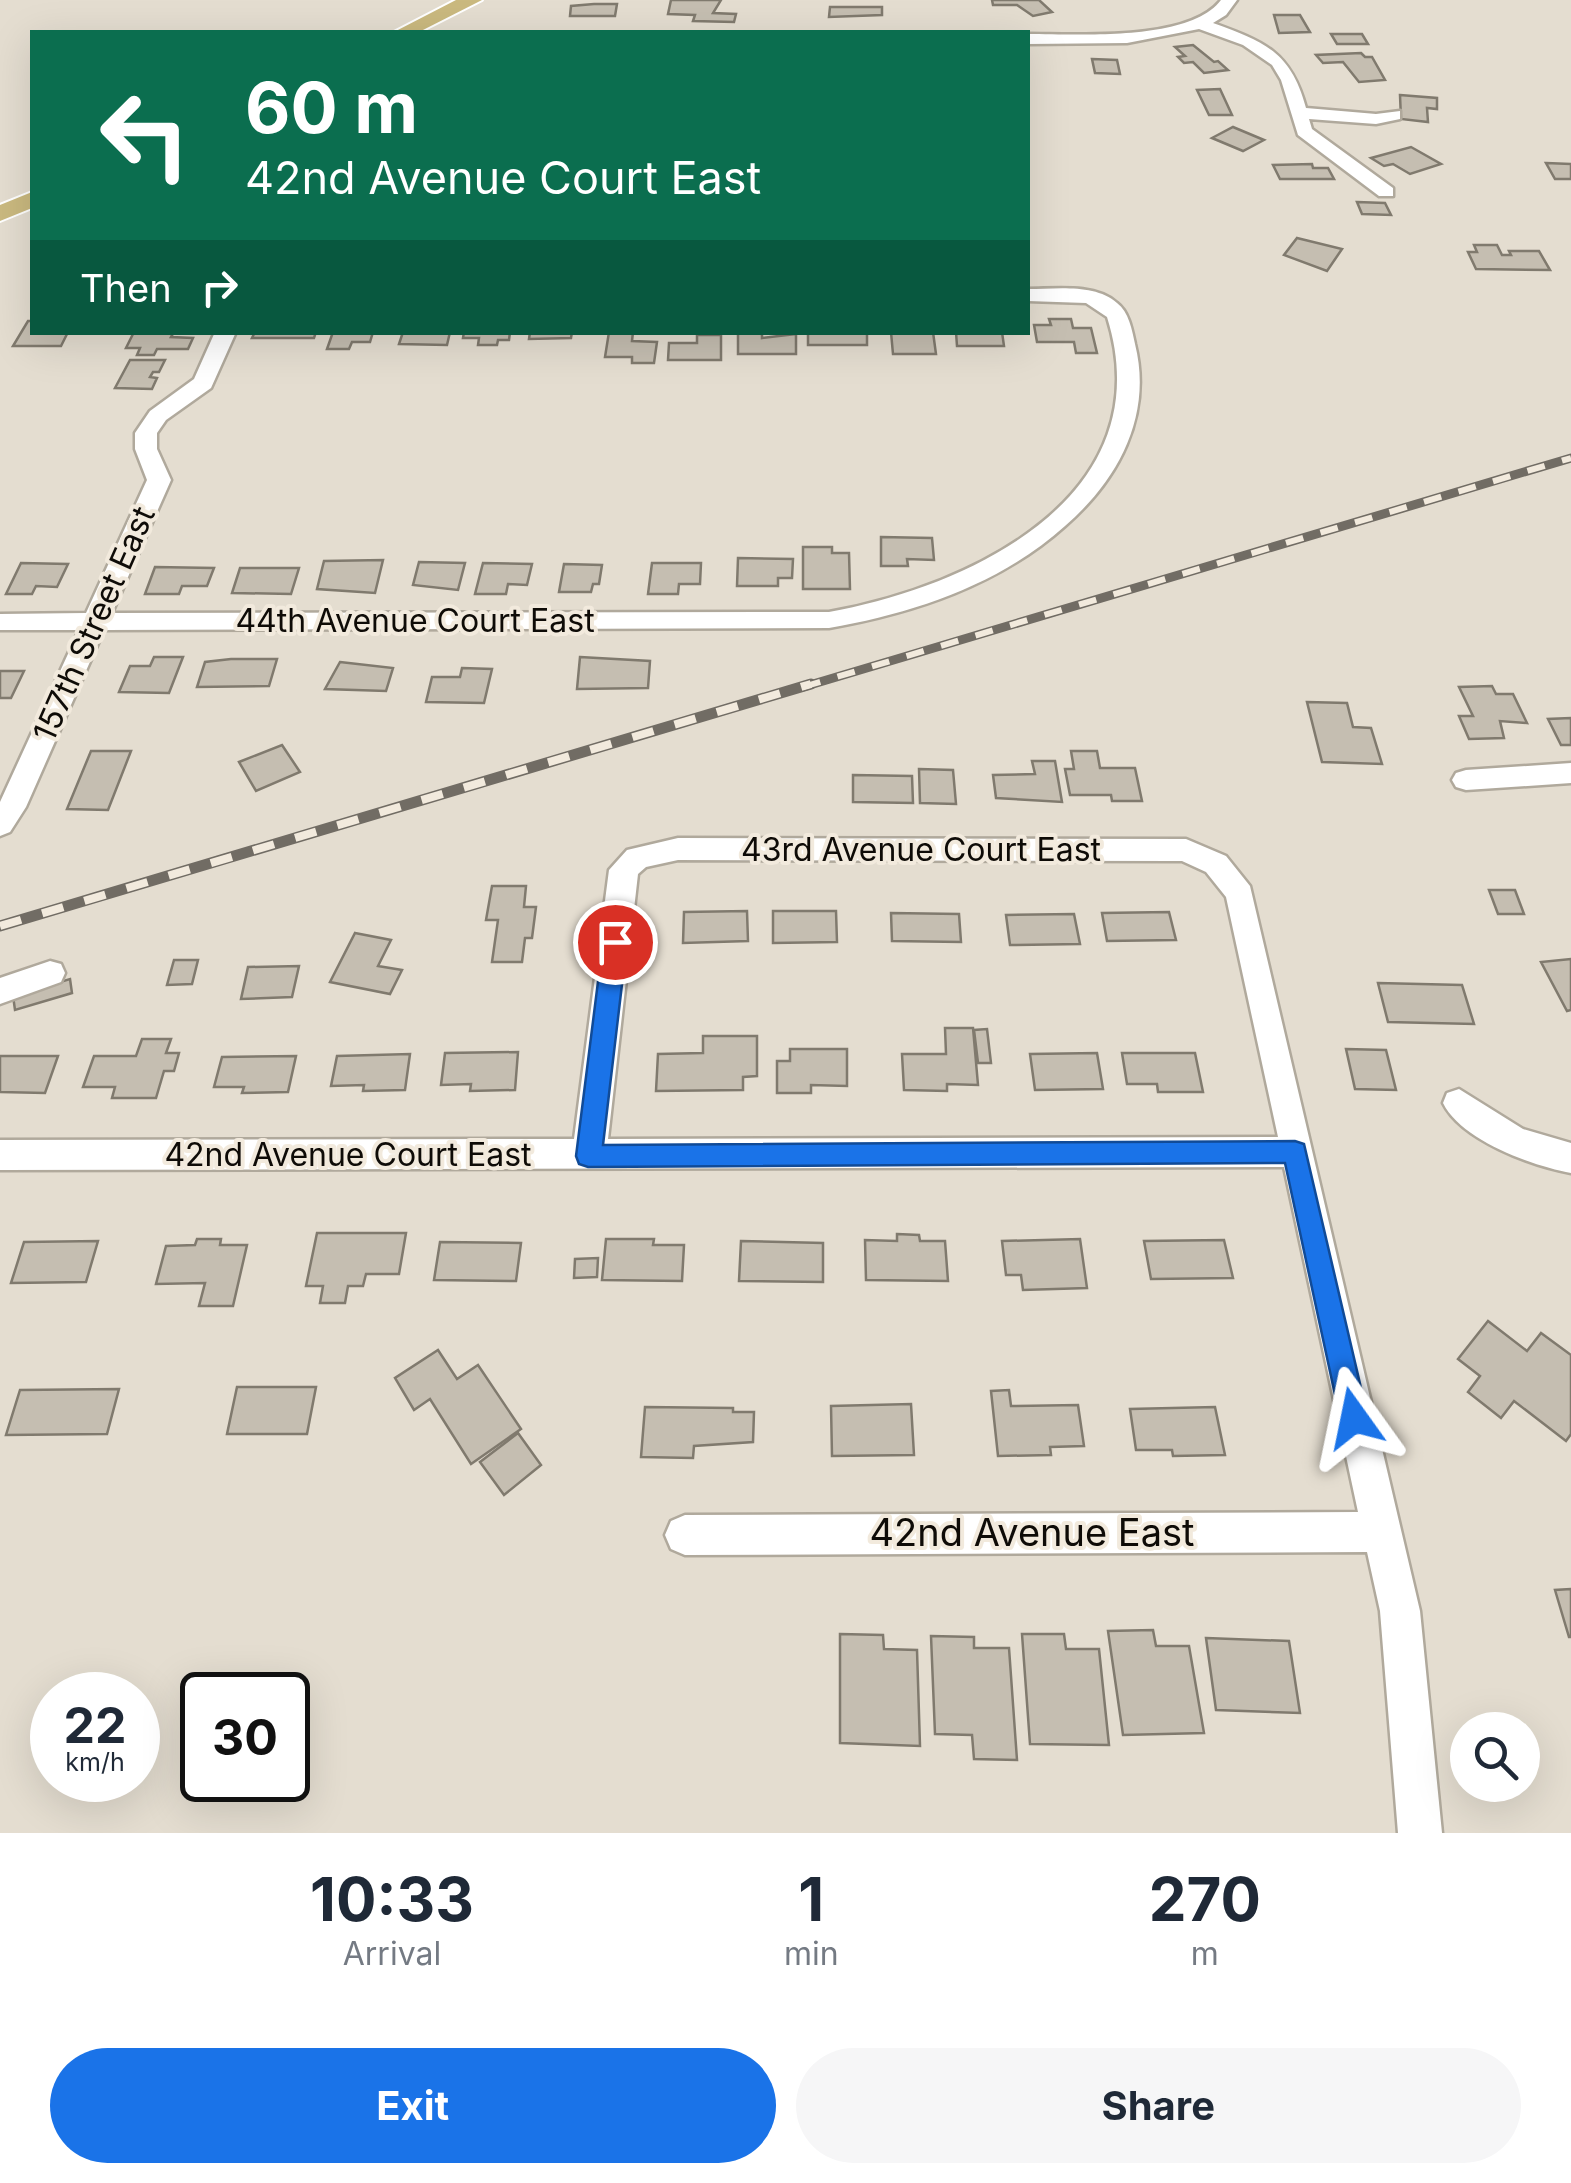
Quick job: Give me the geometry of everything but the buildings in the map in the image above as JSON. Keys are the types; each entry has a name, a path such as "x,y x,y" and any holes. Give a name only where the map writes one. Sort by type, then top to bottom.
{"main road":[{"path":"408,30 472,0"},
{"path":"0,214 30,200"}],"street":[{"path":"1030,39 1128,38 1200,24 1220,12 1229,0"},
{"path":"1200,24 1249,42 1278,62 1290,80 1302,113 1302,125 1313,141 1386,192"},
{"path":"1302,113 1360,118 1394,114"},
{"name":"44th Avenue Court East","path":"0,622 830,620 900,604 985,569 1024,546 1084,496 1122,434 1129,414 1131,383 1128,353 1114,311 1090,299 1030,296"},
{"name":"157th Street East","path":"0,825 12,807 160,480 146,448 148,429 158,414 202,384 225,335"},
{"path":"1466,780 1571,773"},
{"name":"43rd Avenue Court East","path":"588,1156 624,870 637,858 678,849 1186,850 1205,856 1240,894 1295,1152"},
{"path":"0,992 50,973"},
{"path":"1459,1103 1510,1139 1546,1155 1571,1158"},
{"path":"1295,1152 1400,1611 1420,1833"},
{"name":"42nd Avenue Court East","path":"0,1155 1295,1152"},
{"name":"42nd Avenue East","path":"686,1535 1379,1532"}],"railway":[{"path":"803,687 1571,458"},
{"path":"0,926 811,684"}],"route":[{"path":"615,942 588,1156 1295,1152 1354,1418"}]}
